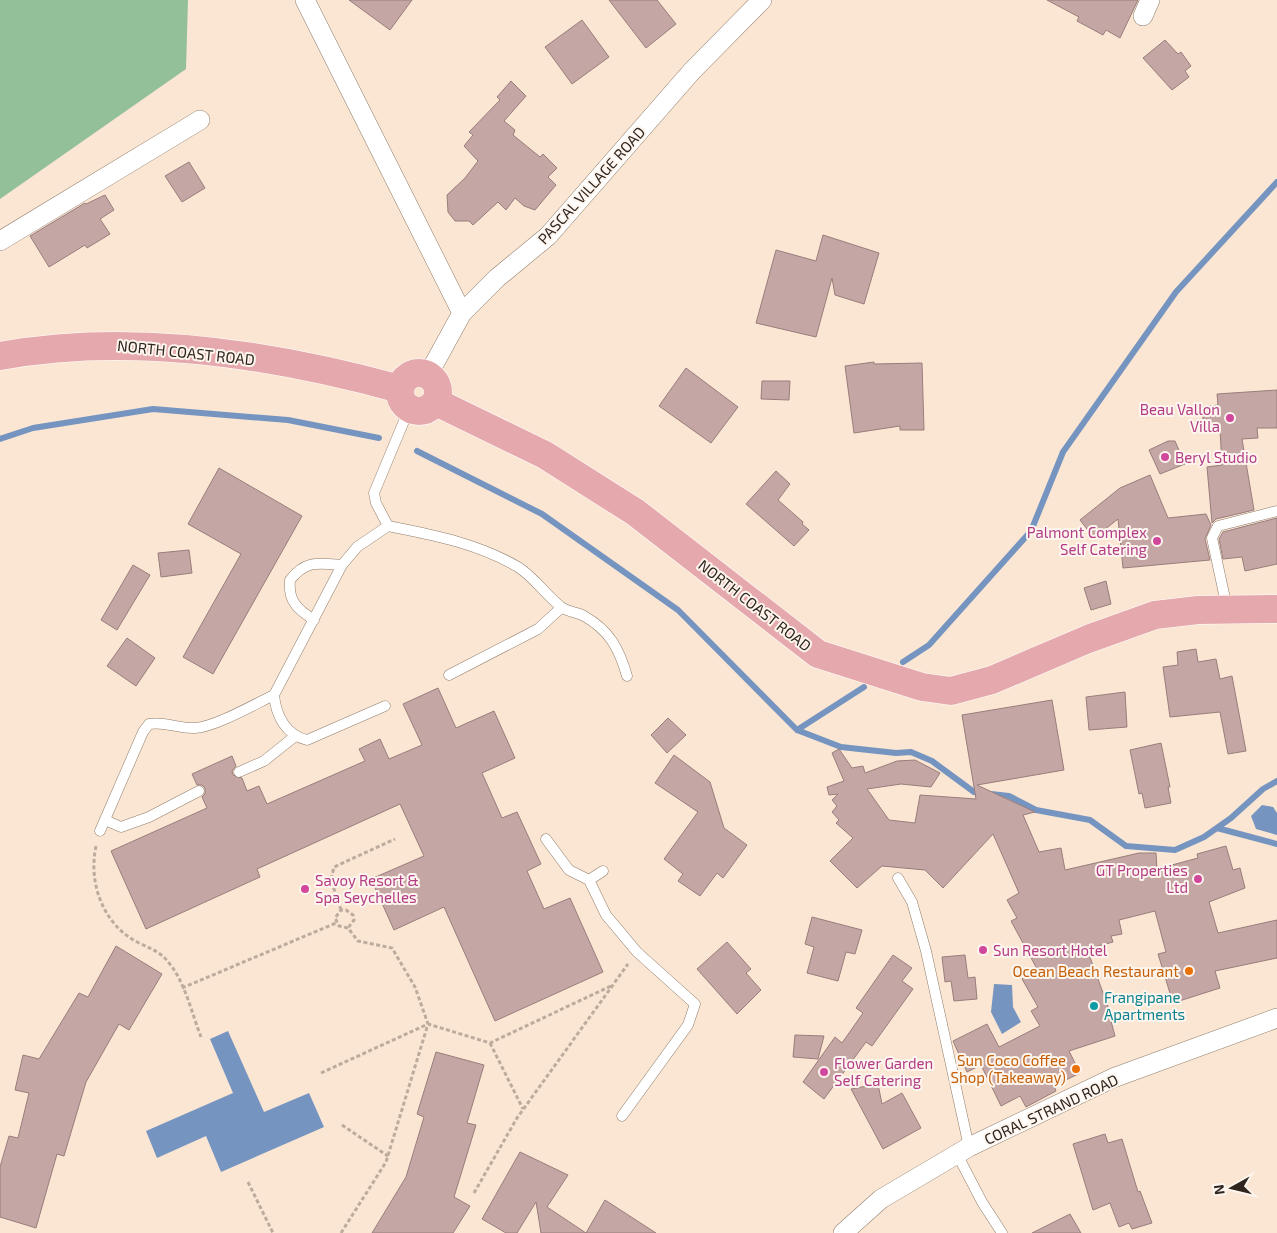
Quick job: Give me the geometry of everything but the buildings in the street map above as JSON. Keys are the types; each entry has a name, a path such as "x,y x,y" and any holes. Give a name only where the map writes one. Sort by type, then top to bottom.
{"main road":[{"name":"NORTH COAST ROAD","path":"0,356 112,344 231,354 370,380 404,399"},
{"path":"421,372 428,375 438,387 436,402 424,411 404,399 407,376 421,372"},
{"name":"NORTH COAST ROAD","path":"436,402 545,455 635,512 818,654 922,687 951,691 992,680 1088,639 1155,615 1227,608 1277,609"}],"street":[{"path":"305,0 462,313"},
{"name":"PASCAL VILLAGE ROAD","path":"428,375 462,313 497,278 548,236 692,72 762,0"},
{"path":"0,241 200,120"},
{"name":"CORAL STRAND ROAD","path":"842,1233 881,1199 963,1151 1113,1078 1277,1018"}],"lane":[{"path":"388,526 376,503 374,493 404,399"},
{"path":"1227,608 1212,538 1218,526 1277,511"},
{"path":"385,706 307,740 294,737 275,706 274,696 342,565 357,547 388,526 472,544 519,568 561,608 583,615 607,632 620,652 627,676"},
{"path":"314,620 298,610 292,601 290,580 303,566 310,564 342,565"},
{"path":"448,675 538,629 561,608"},
{"path":"100,831 143,732 149,724 156,722 174,728 197,728 274,696"},
{"path":"239,772 264,761 294,737"},
{"path":"105,820 121,828 149,817 200,791"},
{"path":"546,839 569,870 589,880 606,916 637,952 695,1004 688,1025 622,1116"},
{"path":"589,880 603,871"},
{"path":"898,878 912,902 926,951 963,1151 982,1202 1002,1233"}],"path":[{"path":"100,831 95,849 94,872 96,887 103,908 117,926 130,936 154,949 170,963 201,1037"},
{"path":"341,910 331,880 334,868 395,839"},
{"path":"341,910 335,918 336,923 339,926 348,928 358,941 392,948 415,987 428,1024 388,1156 341,1233"},
{"path":"341,910 346,910 353,915 354,920 348,928"},
{"path":"182,988 336,923"},
{"path":"474,1193 523,1109 637,952"},
{"path":"321,1072 428,1024 490,1042 613,984"},
{"path":"490,1042 523,1109"},
{"path":"342,1125 388,1156"},
{"path":"248,1182 273,1233"}],"green space":[{"path":"0,0 188,0 186,69 0,199"}],"water":[{"path":"1262,805 1273,807 1277,813 1277,835 1256,829 1251,816"},
{"path":"994,984 1012,985 1013,1007 1021,1022 1002,1034 991,1012"},
{"path":"228,1031 264,1112 309,1093 324,1127 221,1172 206,1136 157,1158 146,1131 233,1093 210,1039"}],"waterway":[{"path":"903,662 929,645 1031,531 1063,452 1176,292 1277,182"},
{"path":"0,439 33,428 153,409 288,420 379,438"},
{"path":"417,451 542,514 678,610 797,730 841,747 896,753 911,752 932,761 974,792 982,793"},
{"path":"797,730 864,687"},
{"path":"991,794 1009,796 1036,810 1090,820 1126,846 1175,850 1204,837 1231,818 1263,789 1277,781"},
{"path":"1217,828 1277,844"}],"place":[{"name":"Beau Vallon Villa","path":"1230,418"},
{"name":"Beryl Studio","path":"1165,457"},
{"name":"Palmont Complex Self Catering","path":"1157,541"},
{"name":"GT Properties Ltd","path":"1198,879"},
{"name":"Savoy Resort & Spa Seychelles","path":"305,889"},
{"name":"Sun Resort Hotel","path":"983,950"},
{"name":"Ocean Beach Restaurant","path":"1189,971"},
{"name":"Frangipane Apartments","path":"1094,1006"},
{"name":"Sun Coco Coffee Shop (Takeaway)","path":"1076,1069"},
{"name":"Flower Garden Self Catering","path":"824,1072"}]}
